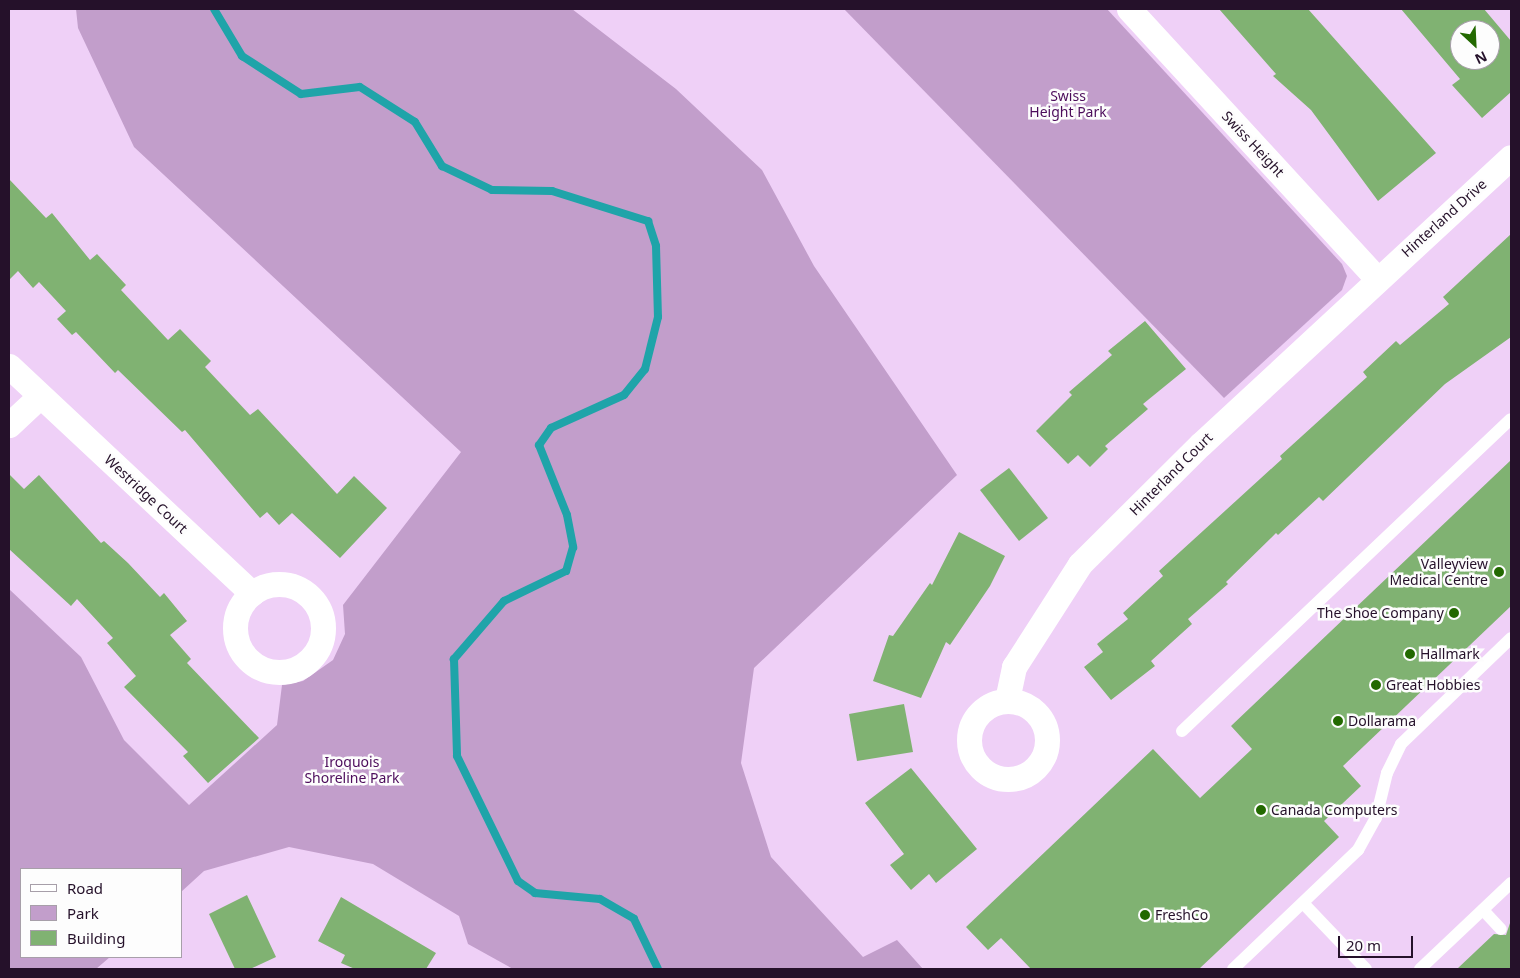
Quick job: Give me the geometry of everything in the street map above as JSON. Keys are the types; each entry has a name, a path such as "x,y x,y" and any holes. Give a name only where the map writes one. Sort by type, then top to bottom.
{"street":[{"name":"Swiss Height","path":"1129,9 1377,279"},
{"name":"Hinterland Drive","path":"1377,279 1511,157"},
{"name":"Hinterland Court","path":"1007,700 1019,658 1080,564 1200,444 1377,279"},
{"name":"Westridge Court","path":"9,366 252,593"},
{"path":"9,425 40,396"}],"lane":[{"path":"1182,731 1511,419"},
{"path":"1233,969 1303,903 1364,841 1401,744 1511,638"},
{"path":"1420,969 1511,883"},
{"path":"1303,903 1366,969"},
{"path":"1483,910 1501,929"}],"green space":[{"name":"Iroquois Shoreline Park","path":"76,9 572,9 676,89 762,170 814,266 957,475 754,668 741,763 771,857 863,957 897,940 923,969 513,969 468,944 459,916 373,864 289,847 204,871 182,891 182,868 20,868 20,958 109,958 96,969 9,969 9,589 81,657 124,740 189,805 277,725 282,685 303,681 333,660 345,634 343,605 461,452 134,147 78,28"},
{"name":"Swiss Height Park","path":"844,9 1107,9 1342,264 1347,276 1342,290 1224,398"}],"building":[{"path":"1219,9 1308,9 1436,153 1378,201 1311,110 1273,76 1276,74"},
{"path":"1401,9 1484,9 1493,20 1450,20 1450,67"},
{"path":"1500,28 1511,41 1511,92 1482,118 1452,85 1460,79 1452,70 1500,70"},
{"path":"9,179 46,218 52,213 90,260 97,254 126,285 121,290 168,340 180,329 211,361 205,367 250,415 258,409 337,494 354,476 387,508 340,558 292,513 279,525 267,512 260,518 185,430 182,432 118,370 115,373 76,332 72,335 57,319 66,311 39,282 33,288 18,271 9,280"},
{"path":"1511,234 1511,337 1445,384 1323,501 1319,497 1278,535 1276,533 1226,582 1228,584 1188,619 1192,624 1151,661 1155,666 1111,700 1084,667 1103,652 1097,644 1128,619 1123,613 1163,576 1159,571 1282,459 1280,456 1367,377 1363,372 1396,341 1400,345 1449,304 1443,297"},
{"path":"1145,321 1186,369 1143,404 1148,409 1105,446 1108,449 1090,467 1078,455 1068,464 1036,431 1072,395 1069,392 1112,355 1108,351"},
{"path":"1511,460 1511,606 1343,766 1361,786 1324,821 1339,837 1199,969 1031,969 1001,938 988,950 966,927 1153,749 1200,798 1252,749 1231,726"},
{"path":"1009,468 1048,518 1019,541 980,490"},
{"path":"9,474 24,489 39,475 101,543 104,541 160,597 164,593 187,621 170,635 191,659 187,663 259,738 208,783 183,756 188,752 124,687 136,676 107,643 113,638 77,599 71,606 9,549"},
{"path":"959,532 1005,556 990,586 950,645 946,642 921,698 873,681 889,635 893,636 930,583 932,585"},
{"path":"904,704 913,752 857,761 849,714"},
{"path":"911,768 977,849 936,883 929,874 911,890 890,865 904,854 865,803"},
{"path":"247,895 276,957 250,969 235,969 209,914"},
{"path":"341,897 436,953 426,969 355,969 341,963 345,955 318,941"},
{"path":"1511,920 1511,969 1457,969 1494,934 1506,935"}],"waterway":[{"path":"214,9 242,56 301,94 360,87 415,122 442,166 492,190 552,191 648,221 656,246 658,317 645,369 624,395 551,428 539,445 567,515 573,547 566,571 504,601 454,659 457,756 518,881 535,893 600,899 634,919 658,969"}],"place":[{"name":"Valleyview Medical Centre","path":"1499,572"},
{"name":"The Shoe Company","path":"1454,613"},
{"name":"Hallmark","path":"1410,654"},
{"name":"Great Hobbies","path":"1376,685"},
{"name":"Dollarama","path":"1338,721"},
{"name":"Canada Computers","path":"1261,810"},
{"name":"FreshCo","path":"1145,915"}]}
